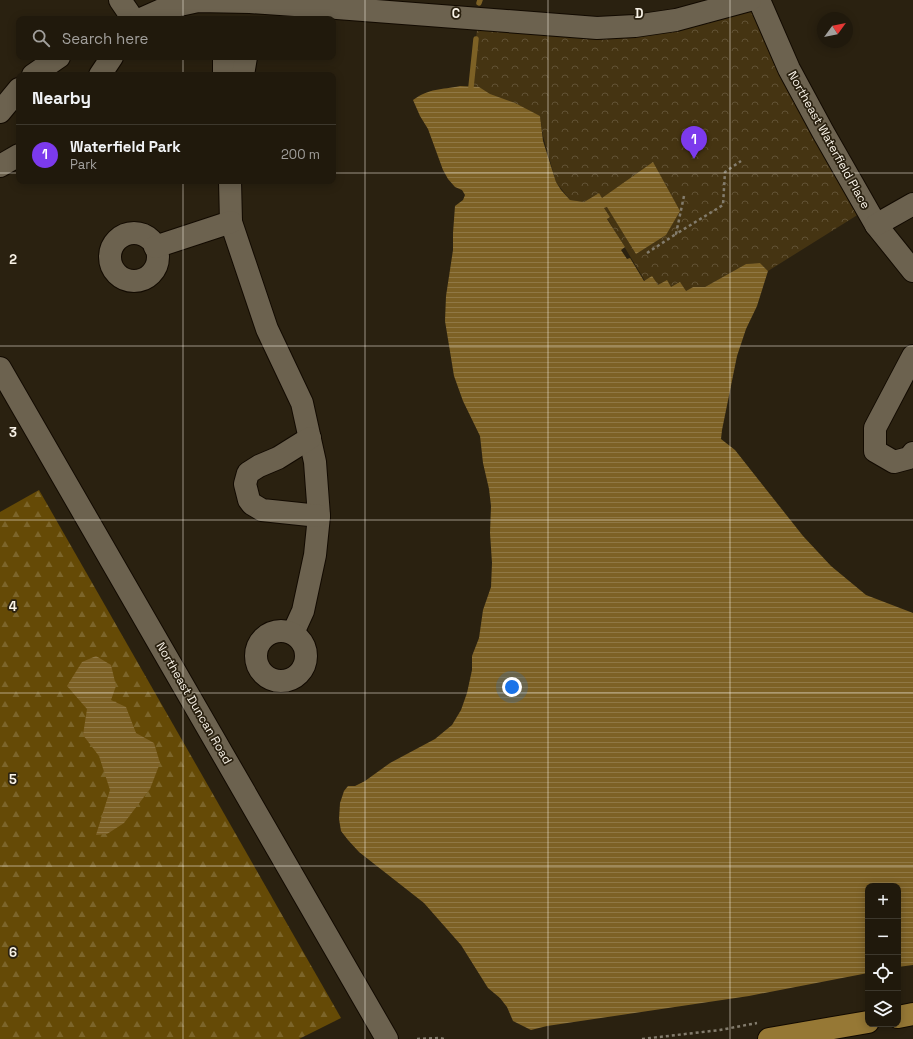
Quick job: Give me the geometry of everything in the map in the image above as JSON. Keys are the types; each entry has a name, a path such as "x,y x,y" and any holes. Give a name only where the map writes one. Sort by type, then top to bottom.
{"main road":[{"path":"901,1016 913,1014"},
{"path":"769,1039 865,1023"}],"street":[{"path":"120,0 131,16"},
{"path":"148,16 166,8 198,1 227,10 597,28 635,26 676,20 750,0"},
{"name":"Northeast Waterfield Place","path":"759,0 793,76 876,225 913,270"},
{"path":"37,72 55,60"},
{"path":"102,72 110,60"},
{"path":"224,60 224,72"},
{"path":"244,72 246,60"},
{"path":"0,112 16,93"},
{"path":"0,166 16,157"},
{"path":"230,184 231,222 267,330 302,402 315,462 319,516 315,555 304,611 292,634"},
{"path":"876,225 913,204"},
{"path":"155,247 231,222"},
{"path":"913,356 875,428 875,451 894,462 909,458 913,453"},
{"name":"Northeast Duncan Road","path":"0,368 387,1039"},
{"path":"310,438 278,458 259,466 248,473 245,484 249,500 252,504 262,510 319,516"}],"path":[{"path":"647,254 723,205 725,172 741,161"},
{"path":"676,234 684,196"},
{"path":"418,1039 444,1039"}],"green space":[{"path":"750,0 867,209 768,271 760,263 746,264 705,287 693,287 686,291 645,281 607,218 610,217 604,208 599,193 584,202 570,200 556,182 543,136 540,116 471,87 478,19 597,28"},
{"path":"39,490 341,1018 299,1039 0,1039 0,512"}],"shaded area":[{"path":"460,86 479,87 490,94 515,103 540,116 543,141 556,182 570,200 584,202 599,193 602,198 653,162 680,211 666,235 636,254 607,207 604,208 610,217 607,219 625,247 621,250 627,259 630,258 644,281 652,276 658,285 667,280 671,287 680,282 686,291 693,287 705,287 746,264 760,263 768,271 757,306 746,329 737,356 721,439 735,450 803,536 831,566 866,595 913,613 913,965 901,967 901,883 865,883 865,974 749,996 547,1026 531,1030 513,1021 507,1007 500,998 488,988 461,945 424,903 359,852 341,831 339,819 340,803 344,791 348,786 355,786 365,781 390,763 435,739 452,725 461,710 467,693 472,670 472,656 479,638 483,610 491,587 491,506 483,463 480,436 463,401 454,376 445,321 446,296 453,250 455,206 463,200 465,195 462,190 455,187 443,170 428,129 413,100 425,93"},
{"path":"96,656 111,665 116,686 111,700 126,707 136,733 154,743 160,763 150,789 124,823 107,834 96,835 110,790 99,756 83,735 87,709 67,686 82,662"}],"waterway":[{"path":"471,87 476,39"}],"place":[{"name":"Waterfield Park","path":"694,159"}]}
